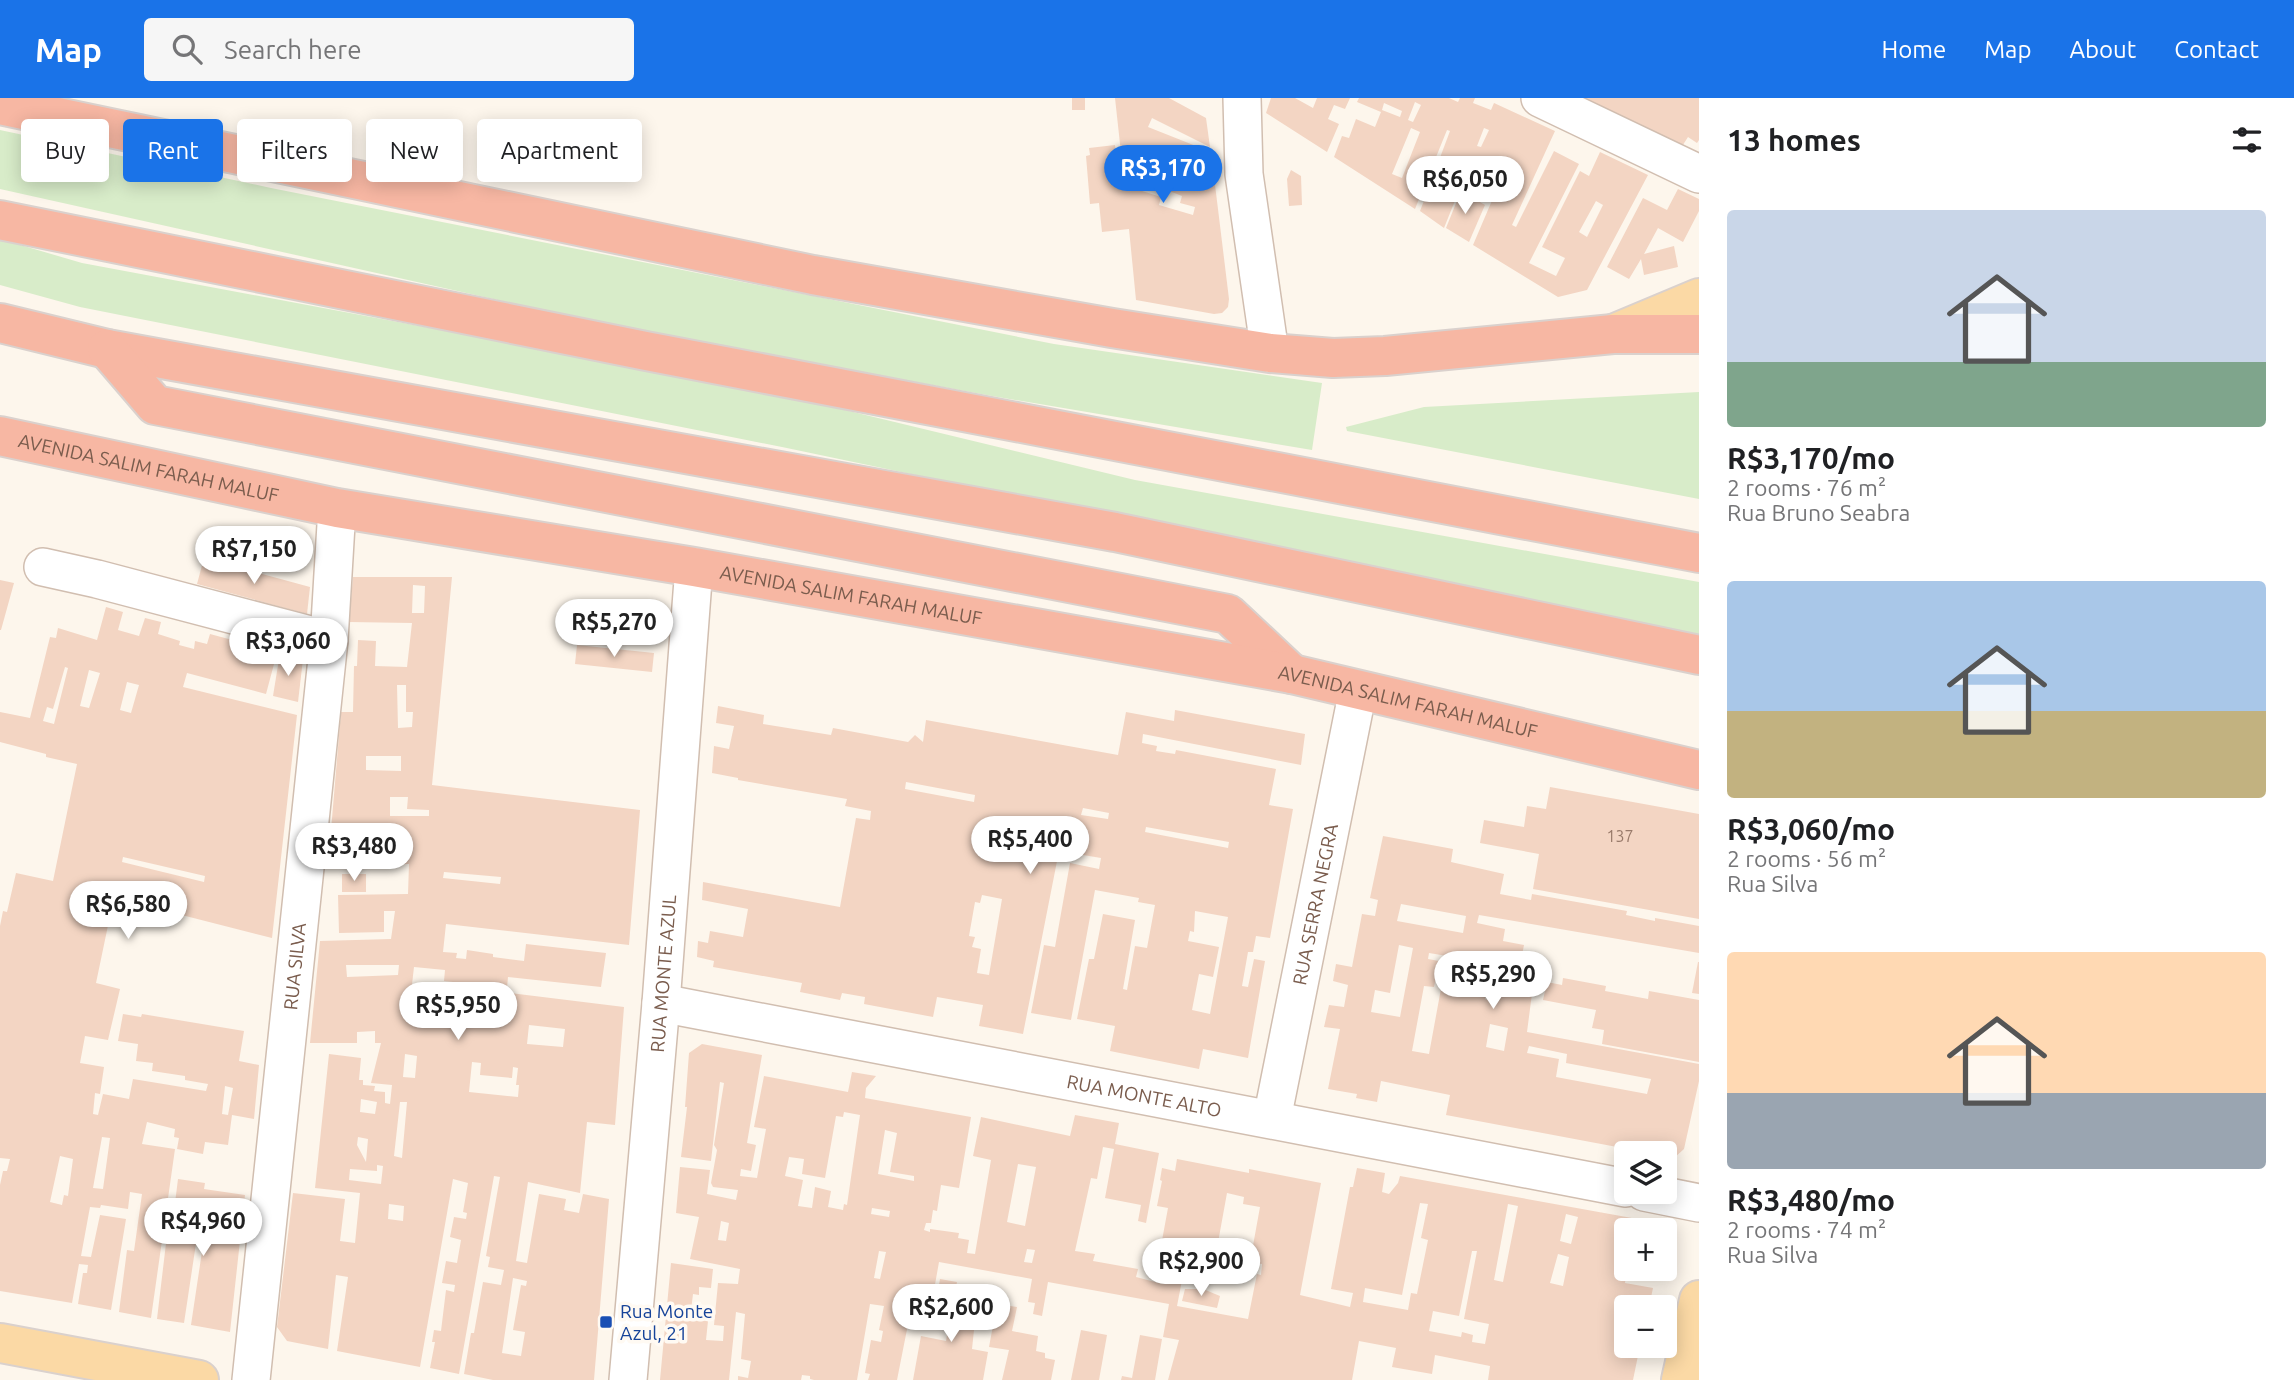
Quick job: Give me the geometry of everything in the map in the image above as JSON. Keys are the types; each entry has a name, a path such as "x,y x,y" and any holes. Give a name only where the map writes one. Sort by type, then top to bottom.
{"highway":[{"path":"0,105 813,275 1270,353 1333,358 1385,356 1613,334 1699,334"},
{"path":"0,220 646,351 1699,553"},
{"path":"0,323 107,349 1115,532 1699,655"},
{"path":"107,349 155,405 1228,614 1292,674"},
{"name":"AVENIDA SALIM FARAH MALUF","path":"0,436 337,508 694,567 1292,674 1699,771"}],"main road":[{"path":"1613,334 1699,298"},
{"path":"1681,1380 1699,1300"},
{"path":"0,1343 198,1380"}],"street":[{"path":"1242,98 1244,174 1270,353"},
{"path":"1541,98 1699,174"},
{"name":"RUA SILVA","path":"250,1380 329,640 337,508"},
{"path":"43,567 329,640"},
{"name":"RUA MONTE AZUL","path":"628,1380 661,1003 694,567"},
{"name":"RUA SERRA NEGRA","path":"1272,1119 1358,690"},
{"name":"RUA MONTE ALTO","path":"661,1003 1614,1186"},
{"path":"1677,1199 1699,1203"}],"green space":[{"path":"0,130 21,134 21,182 109,182 109,153 123,156 123,182 223,182 223,178 1054,344 1322,383 1312,450 992,396 632,330 0,189"},
{"path":"0,239 82,263 762,390 1135,480 1699,582 1699,639 782,447 80,307 0,285"},
{"path":"1699,392 1699,499 1347,431 1346,427 1424,407"}],"building":[{"path":"1072,98 1085,98 1085,110 1072,110"},
{"path":"1115,98 1169,98 1206,118 1210,147 1152,118 1148,127 1211,152 1229,299 1228,307 1222,313 1214,314 1136,300 1129,229 1102,232 1099,203 1090,204 1086,156 1090,155 1089,148 1115,145 1116,154 1121,153","holes":["1142,180 1182,196 1180,203 1195,207 1193,215 1159,205 1161,197 1139,190"]},
{"path":"1271,98 1295,98 1313,108 1317,98 1350,98 1345,109 1334,105 1328,119 1339,124 1327,152 1266,113"},
{"path":"1359,98 1449,98 1458,102 1460,98 1475,98 1473,103 1491,110 1494,103 1555,131 1512,225 1516,227 1554,151 1579,164 1529,263 1556,276 1565,258 1542,247 1580,171 1589,176 1600,152 1648,175 1587,290 1558,297 1473,245 1508,163 1504,162 1488,200 1473,193 1478,182 1468,178 1476,160 1472,158 1444,228 1420,211 1432,180 1438,182 1445,166 1438,163 1450,131 1447,130 1415,209 1334,157 1342,136 1349,138 1356,119 1375,127 1381,112 1357,102","holes":["1415,102 1421,105 1413,122 1408,120","1384,103 1402,111 1400,117 1382,110","1411,128 1420,132 1402,178 1392,174","1484,128 1489,130 1481,147 1477,146","1596,201 1603,205 1587,237 1579,232"]},
{"path":"1581,98 1699,98 1699,140 1697,143 1688,137 1679,151"},
{"path":"1291,170 1301,176 1302,205 1289,206 1287,179"},
{"path":"1678,189 1699,199 1699,211 1683,242 1658,228 1644,254 1674,246 1678,267 1644,275 1641,259 1629,279 1607,267 1643,198 1667,210"},
{"path":"1461,191 1485,205 1469,242 1446,228"},
{"path":"204,558 310,587 307,614 197,584"},
{"path":"353,577 452,577 432,785 640,810 629,945 446,924 443,952 457,953 456,958 466,959 467,950 524,961 526,944 606,953 601,987 508,977 507,988 444,981 445,970 414,967 410,1002 410,1012 490,1020 493,991 624,1007 615,1125 587,1122 580,1193 528,1182 516,1261 527,1263 539,1194 566,1199 564,1210 579,1213 583,1194 609,1199 594,1380 493,1380 464,1374 483,1282 501,1285 504,1270 488,1267 490,1257 486,1256 500,1177 494,1176 459,1374 430,1368 435,1342 432,1342 434,1330 441,1331 446,1290 454,1292 455,1285 442,1283 446,1261 457,1263 461,1240 450,1237 454,1217 466,1219 467,1213 463,1212 468,1183 453,1179 420,1367 337,1351 348,1277 336,1275 328,1349 287,1341 277,1327 293,1193 345,1199 340,1241 355,1243 360,1193 315,1188 329,1054 361,1058 359,1080 363,1080 363,1085 375,1086 374,1091 385,1092 385,1103 390,1104 392,1085 371,1083 381,1043 375,1043 375,1031 357,1032 357,1043 310,1043 320,941 391,939 395,911 384,911 384,932 339,933 338,895 408,894 409,864 328,866 341,712 353,712 354,666 357,666 358,640 376,641 375,666 407,667 412,623 349,622","holes":["413,585 425,586 424,613 412,613","397,685 406,685 406,712 413,712 412,727 398,728","366,756 401,756 401,771 366,770","390,797 408,797 407,809 429,810 429,816 390,816","444,872 501,877 500,884 443,878","346,965 399,965 398,975 347,977","529,1025 565,1029 563,1047 527,1044","405,1054 417,1056 415,1078 403,1077","472,1062 481,1063 480,1075 512,1078 513,1067 518,1068 516,1085 519,1085 518,1097 469,1092","361,1099 377,1102 375,1114 360,1112","400,1102 407,1102 402,1158 394,1156","358,1137 368,1139 366,1162 357,1145","377,1165 383,1166 381,1184 349,1180 350,1169 377,1171","389,1204 404,1206 403,1221 388,1219","513,1278 527,1281 526,1286 521,1285 513,1330 525,1332 521,1356 502,1353"]},
{"path":"0,580 14,583 1,630 0,630"},
{"path":"106,607 123,612 118,630 139,636 145,618 161,622 158,634 194,649 195,641 207,644 210,634 247,644 244,657 274,664 266,694 187,673 183,687 297,715 272,938 170,912 171,907 115,892 96,983 120,989 108,1040 85,1036 80,1063 104,1067 100,1094 95,1093 93,1114 98,1115 103,1094 129,1099 133,1079 206,1091 208,1084 185,1080 185,1076 152,1071 153,1063 136,1061 138,1044 118,1041 123,1014 141,1017 142,1014 244,1031 239,1061 259,1065 254,1119 232,1115 228,1145 205,1142 203,1154 177,1149 179,1138 174,1137 175,1129 147,1122 142,1144 175,1149 151,1318 119,1312 127,1250 134,1251 142,1194 130,1192 128,1209 101,1205 100,1208 90,1207 81,1256 91,1257 100,1215 126,1219 111,1310 78,1304 83,1273 87,1273 88,1265 79,1264 72,1303 0,1291 0,1185 3,1171 7,1171 10,1159 0,1158 0,926 3,911 7,912 16,873 53,881 77,764 0,742 0,712 30,718 50,637 56,638 58,628 97,640","holes":["65,667 68,668 54,724 43,721 47,707 53,709","89,670 100,673 89,708 80,706","127,682 139,685 131,713 120,710","123,857 205,876 204,882 122,862","225,1086 233,1088 228,1115 222,1114","102,1137 110,1138 103,1189 93,1188","60,1156 73,1159 68,1196 64,1195 62,1205 50,1202"]},
{"path":"577,645 654,653 652,672 575,664"},
{"path":"280,653 303,659 298,702 273,696"},
{"path":"718,706 764,715 763,724 831,735 833,728 908,742 915,735 923,742 926,720 1118,755 1126,712 1174,721 1175,710 1305,734 1301,765 1143,734 1142,743 1157,746 1156,751 1175,754 1176,750 1276,769 1269,805 1293,809 1270,938 1256,936 1253,952 1248,952 1242,986 1248,987 1254,959 1265,961 1248,1058 1203,1049 1199,1069 1110,1051 1115,1026 1077,1019 1089,959 1094,959 1103,914 1135,920 1123,989 1127,990 1135,946 1147,948 1155,905 1138,902 1139,898 1095,890 1071,1020 1031,1013 1044,945 1055,947 1070,863 1099,869 1101,858 1059,851 1023,1034 979,1026 983,1005 937,997 933,1017 864,1004 865,997 842,993 840,1000 800,992 802,983 713,967 714,961 697,957 698,941 708,943 710,931 743,937 748,909 702,900 703,882 840,907 856,818 870,820 871,811 845,806 847,799 712,773 714,746 729,749 734,726 716,723","holes":["906,782 975,795 974,802 905,789","1083,808 1109,813 1108,819 1081,815","1146,827 1229,842 1228,848 1145,832","982,895 1002,899 989,975 977,973 981,949 972,947 975,937 969,936 975,902 980,903","1195,911 1228,917 1210,1014 1192,1010 1199,974 1213,977 1219,947 1188,941 1190,931 1194,932"]},
{"path":"1550,787 1699,814 1699,919 1533,889 1539,854 1480,843 1484,820 1524,827 1527,806 1546,809"},
{"path":"1383,836 1453,849 1451,862 1504,874 1500,894 1531,900 1532,894 1627,911 1626,915 1655,921 1655,918 1699,926 1699,953 1479,915 1477,923 1505,929 1503,941 1524,945 1521,960 1536,963 1527,1032 1699,1064 1699,1081 1684,1149 1677,1155 1677,1141 1614,1141 1614,1146 1446,1115 1450,1095 1381,1081 1377,1102 1356,1098 1357,1094 1328,1089 1340,1029 1324,1027 1329,1005 1344,1007 1348,985 1333,981 1336,964 1352,967 1362,914 1375,916 1378,900 1370,898","holes":["1401,904 1466,916 1463,933 1397,921","1399,945 1413,948 1400,1017 1371,1012 1375,990 1390,993","1429,953 1447,956 1429,1054 1412,1051 1424,986 1434,987 1439,961 1428,959","1490,968 1497,969 1491,1001 1485,999","1490,1024 1508,1028 1504,1051 1486,1047","1529,1046 1567,1054 1566,1063 1651,1079 1647,1094 1556,1077 1559,1059 1527,1053"]},
{"path":"342,874 366,874 366,892 342,892"},
{"path":"1699,962 1699,994 1692,993"},
{"path":"1563,978 1606,986 1605,991 1648,999 1649,991 1699,1000 1699,1062 1602,1044 1604,1030 1592,1028 1596,1010 1543,1000 1547,982 1562,985"},
{"path":"702,1044 762,1055 747,1143 756,1145 751,1171 741,1169 740,1176 757,1178 766,1129 754,1127 764,1076 848,1092 852,1072 876,1076 866,1088 865,1098 971,1117 959,1188 941,1185 937,1211 933,1210 931,1223 926,1223 924,1230 959,1233 958,1238 969,1240 967,1253 975,1254 991,1160 973,1156 981,1117 1070,1136 1075,1115 1119,1123 1115,1144 1159,1153 1146,1223 1138,1221 1141,1205 1105,1198 1114,1149 1103,1147 1097,1179 1091,1178 1075,1251 1095,1254 1093,1261 1138,1269 1136,1277 1166,1284 1169,1270 1160,1268 1161,1262 1158,1262 1168,1208 1157,1206 1162,1168 1175,1171 1177,1159 1321,1183 1300,1295 1350,1307 1353,1293 1331,1289 1350,1187 1353,1187 1357,1168 1385,1173 1382,1192 1389,1194 1400,1176 1632,1218 1614,1218 1614,1281 1653,1288 1652,1295 1614,1295 1614,1358 1638,1358 1633,1380 1488,1380 1490,1366 1435,1355 1432,1374 1392,1367 1396,1348 1359,1341 1352,1380 1168,1380 1179,1340 1163,1337 1169,1304 1048,1282 1042,1316 1033,1314 1035,1303 1028,1302 1032,1279 939,1262 931,1307 912,1304 897,1380 868,1380 870,1374 865,1373 871,1340 881,1342 883,1331 879,1330 884,1306 870,1304 857,1380 814,1380 810,1379 810,1376 802,1375 801,1380 738,1380 738,1376 748,1378 751,1361 741,1359 745,1314 736,1312 729,1380 660,1380 671,1263 713,1269 711,1288 699,1287 699,1295 693,1294 690,1319 708,1321 706,1340 723,1341 724,1326 714,1325 718,1283 738,1284 740,1269 690,1259 699,1217 676,1213 680,1167 710,1170 707,1194 736,1200 738,1190 713,1187 711,1183 724,1083 720,1082 711,1161 681,1157 689,1053","holes":["844,1112 860,1115 847,1205 844,1204 843,1210 828,1207 831,1191 815,1187 812,1208 798,1206 803,1180 785,1176 789,1157 804,1159 802,1174 825,1178 836,1116 843,1117","885,1130 897,1133 890,1172 914,1176 914,1181 878,1174","1018,1164 1036,1167 1025,1226 1007,1222","1227,1193 1244,1197 1243,1204 1260,1207 1250,1262 1262,1264 1261,1275 1257,1274 1248,1319 1177,1306 1184,1270 1219,1277 1224,1249 1217,1248","1420,1203 1428,1204 1421,1238 1428,1240 1417,1294 1411,1293 1408,1310 1363,1302 1365,1288 1402,1295","1508,1204 1518,1206 1503,1282 1494,1280","872,1208 890,1211 889,1217 871,1214","1566,1214 1578,1217 1571,1244 1560,1241","721,1221 729,1223 726,1241 718,1240","1027,1249 1035,1250 1032,1263 1024,1262","879,1251 886,1252 880,1279 874,1278","1472,1251 1477,1251 1464,1319 1489,1324 1485,1344 1472,1342 1473,1335 1462,1332 1461,1337 1429,1331 1433,1311 1459,1316","1558,1254 1569,1257 1563,1286 1550,1283"]},
{"path":"178,1179 205,1183 204,1189 245,1195 230,1332 191,1325 207,1218 200,1217 184,1323 157,1319 167,1235 179,1237 184,1204 175,1203"},
{"path":"940,1279 957,1282 953,1303 972,1306 971,1310 976,1311 972,1349 988,1352 983,1380 913,1380 921,1336 946,1341 950,1318 934,1314"},
{"path":"1185,1289 1203,1289 1220,1296 1217,1308 1182,1301"},
{"path":"997,1304 1017,1307 1012,1331 1038,1336 1036,1351 1045,1353 1045,1358 1055,1360 1051,1380 1002,1380 1009,1350 989,1347"},
{"path":"1081,1330 1107,1335 1099,1380 1071,1380"},
{"path":"1140,1335 1162,1339 1155,1380 1121,1380 1122,1376 1132,1378"}],"place":[{"name":"Rua Monte Azul, 21","path":"606,1322"}]}
